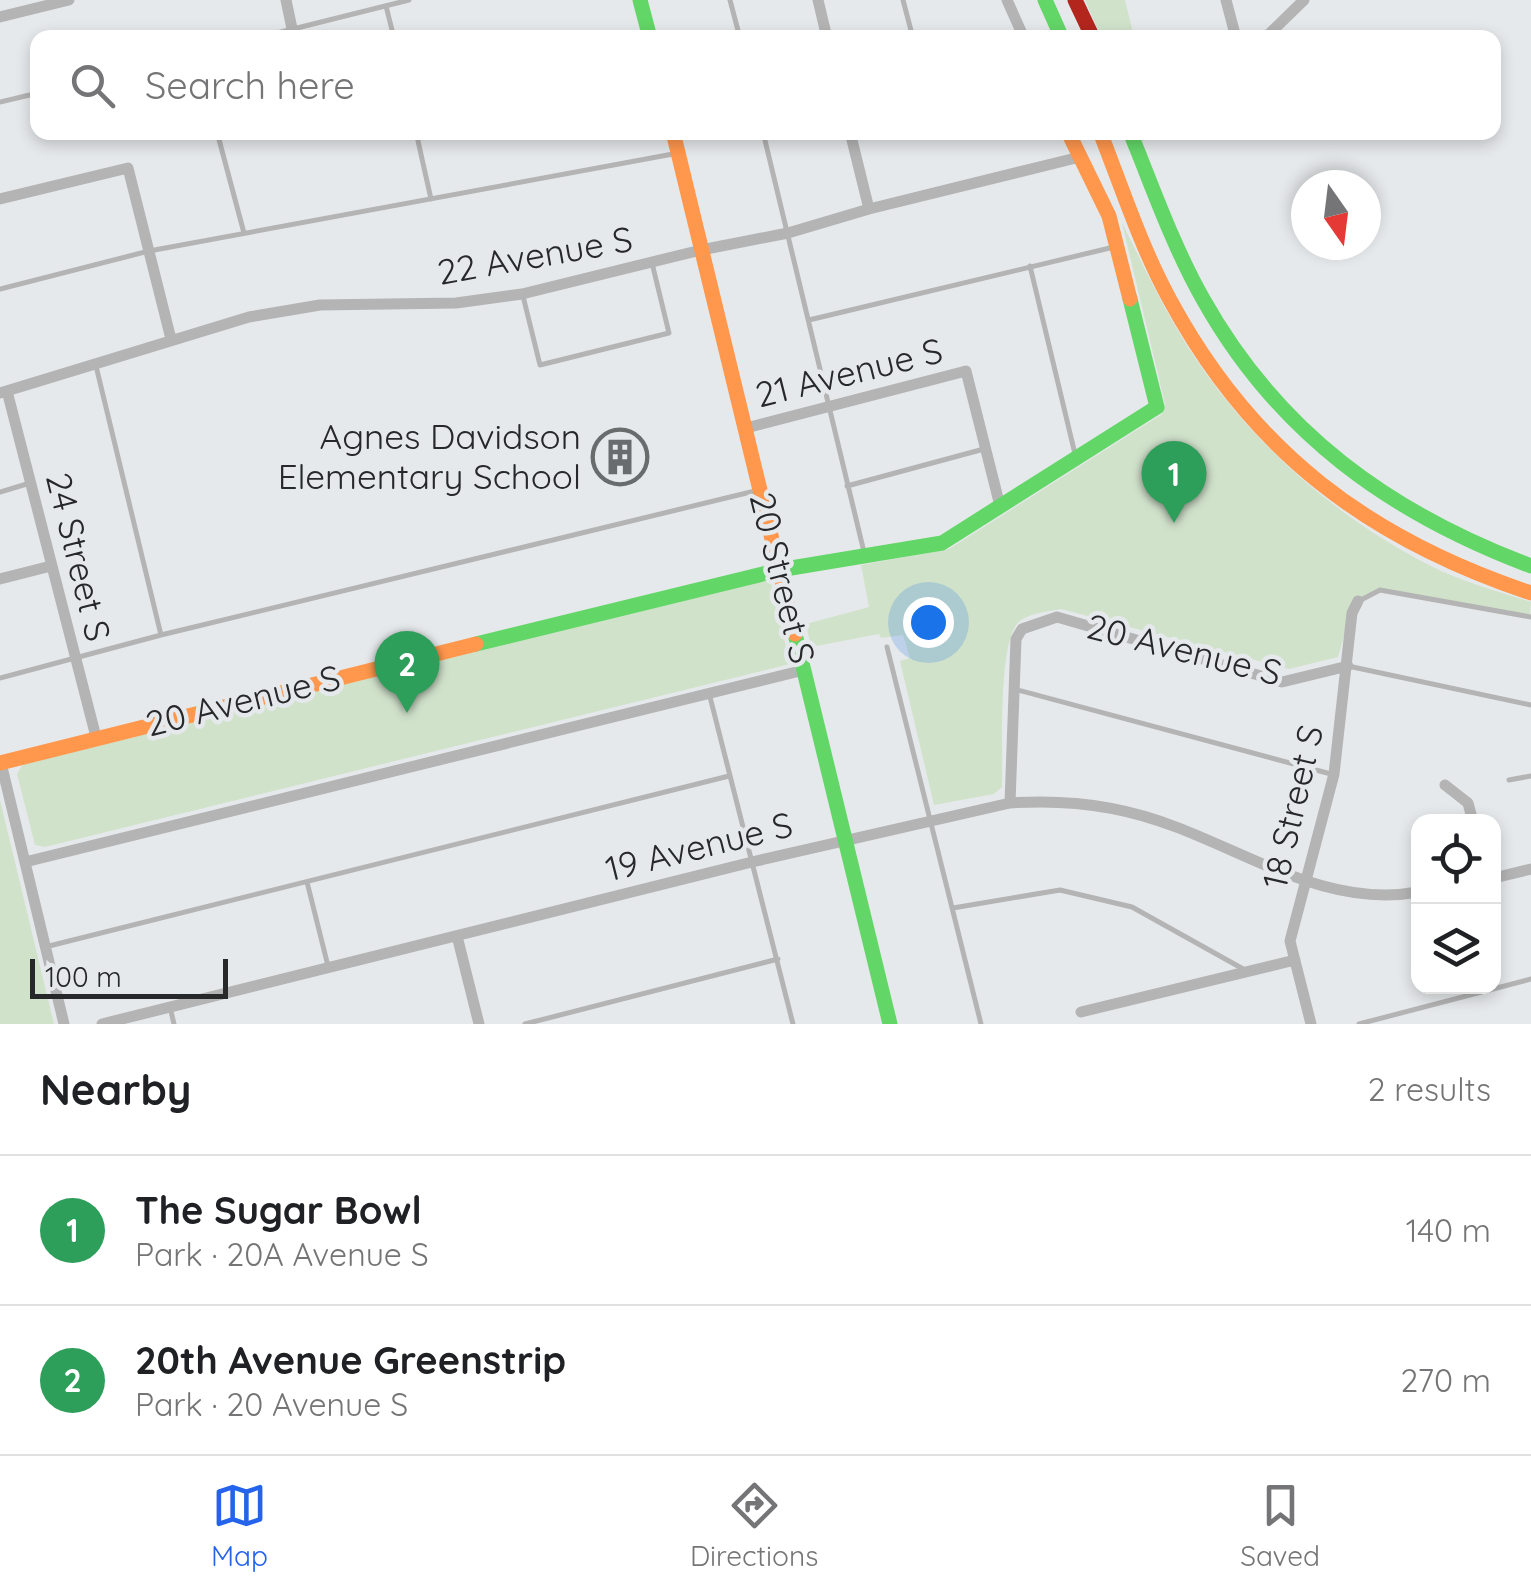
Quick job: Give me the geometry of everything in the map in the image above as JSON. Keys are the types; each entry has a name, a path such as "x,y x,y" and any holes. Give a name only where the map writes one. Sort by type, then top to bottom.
{"street":[{"path":"0,17 69,0"},
{"path":"286,0 292,30"},
{"path":"640,0 648,30"},
{"path":"818,0 825,30"},
{"path":"1007,0 1020,30"},
{"path":"1045,0 1058,30"},
{"path":"1075,0 1089,30"},
{"path":"1226,0 1234,30"},
{"path":"1274,30 1304,0"},
{"name":"20 Street S","path":"674,140 890,1024"},
{"path":"852,140 869,209"},
{"path":"1072,140 1109,216 1116,246"},
{"path":"1103,140 1152,264 1188,331 1226,389 1276,446 1377,527 1459,569 1531,593"},
{"path":"1133,140 1202,298 1236,353 1288,419 1376,492 1478,548 1531,566"},
{"name":"22 Avenue S","path":"4,392 249,316 320,305 456,303 522,294 788,233 1080,157"},
{"path":"0,199 128,168 171,339"},
{"name":"20 Avenue S","path":"1,763 779,570 942,543 1157,407 1116,246"},
{"name":"21 Avenue S","path":"746,428 966,372 986,448"},
{"name":"24 Street S","path":"4,392 96,737"},
{"path":"986,448 1000,506"},
{"path":"0,579 52,566"},
{"name":"18 Street S","path":"1311,1024 1290,941 1334,774 1352,613 1358,602"},
{"name":"20 Avenue S","path":"1014,689 1016,639 1022,629 1057,616 1282,682 1348,666"},
{"path":"26,862 804,670"},
{"path":"1010,804 1014,689"},
{"path":"1,763 64,1024"},
{"path":"1446,785 1468,803 1470,814"},
{"name":"19 Avenue S","path":"102,1024 844,840 1010,804 1046,800 1120,809 1176,827 1263,867 1305,880 1348,891 1411,893"},
{"path":"1501,876 1531,869"},
{"path":"457,936 479,1024"},
{"path":"1080,1012 1295,960"}],"lane":[{"path":"303,30 409,0"},
{"path":"730,0 738,30"},
{"path":"903,0 911,30"},
{"path":"386,6 392,30"},
{"path":"0,102 30,94"},
{"path":"219,140 244,233"},
{"path":"418,140 431,199"},
{"path":"765,140 826,406 865,555"},
{"path":"0,289 149,250 678,153"},
{"path":"808,320 1116,246"},
{"path":"522,294 540,365 669,333 652,263"},
{"path":"1030,266 1076,457"},
{"path":"95,362 160,634"},
{"path":"847,486 986,448"},
{"path":"0,492 30,484"},
{"path":"0,678 160,634 760,490"},
{"path":"1358,602 1380,590 1531,617"},
{"path":"887,646 981,1024"},
{"path":"1348,666 1531,705"},
{"path":"1014,689 1334,774"},
{"path":"709,693 793,1024"},
{"path":"46,947 729,776"},
{"path":"1508,780 1531,776"},
{"path":"307,882 328,968"},
{"path":"953,908 1060,890 1132,907 1248,971"},
{"path":"525,1024 778,960"},
{"path":"1359,1024 1531,980"},
{"path":"170,1007 174,1024"}],"green space":[{"path":"1085,0 1125,0 1132,30 1098,30"},
{"path":"1122,223 1167,312 1198,362 1253,432 1285,463 1354,520 1392,544 1455,577 1531,602 1530,617 1380,590 1356,609 1338,657 1289,669 1061,609 1031,615 1017,624 1007,654 1002,787 994,794 934,805 900,661 910,658 903,635 881,638 879,634 811,647 806,624 869,607 861,565 949,549 1162,414 1165,404"},
{"path":"770,579 790,664 45,847 35,845 17,774 24,762"},
{"path":"0,800 54,1024 0,1024"}],"traffic: fast":[{"path":"640,0 648,30"},
{"path":"1045,0 1058,30"},
{"path":"1133,140 1192,279 1233,347 1266,390 1342,463 1385,494 1431,521 1531,566"},
{"path":"476,644 779,570 942,543 1157,407 1130,299"},
{"path":"795,634 890,1024"}],"traffic: slow":[{"path":"675,140 795,634"},
{"path":"1072,140 1109,216 1130,299"},
{"path":"1103,140 1170,300 1202,354 1238,402 1278,445 1320,483 1367,517 1418,546 1531,593"},
{"path":"0,763 476,644"}],"traffic: jam":[{"path":"1075,0 1089,30"}],"place":[{"name":"Agnes Davidson Elementary School","path":"620,457"},
{"name":"The Sugar Bowl","path":"1174,523"},
{"name":"20th Avenue Greenstrip","path":"407,713"}]}
